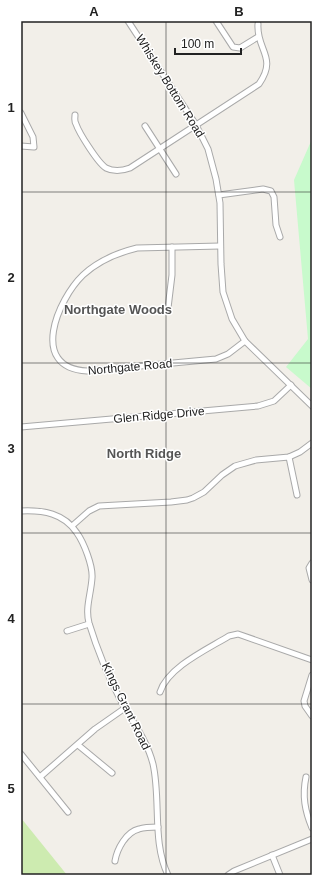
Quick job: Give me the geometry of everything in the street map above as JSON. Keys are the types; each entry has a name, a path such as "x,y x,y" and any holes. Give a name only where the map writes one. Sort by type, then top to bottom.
{"street":[{"name":"Whiskey Bottom Road","path":"128,21 196,125 203,138 212,163 219,195 223,292 232,319 245,341 312,406"},
{"path":"216,21 234,47 240,48 258,37"},
{"path":"75,115 74,119 78,128 97,160 106,168 118,171 125,170 260,84 266,73 268,62 258,37 258,24"},
{"path":"21,113 33,137 34,147 21,146"},
{"path":"145,126 176,174"},
{"path":"219,195 264,189 271,191 274,197 276,225 280,237"},
{"name":"Northgate Road","path":"220,246 137,248 104,260 84,274 67,294 57,317 53,332 52,344 58,357 67,366 86,371 216,359 228,354 245,341"},
{"path":"168,308 172,280 172,247"},
{"name":"Glen Ridge Drive","path":"21,427 258,406 274,401 291,385"},
{"path":"72,526 89,511 99,506 187,500 199,495 222,475 242,464 256,460 289,457 300,452 312,443"},
{"path":"289,457 297,495"},
{"name":"Kings Grant Road","path":"21,511 36,510 52,513 67,521 81,540 92,572 87,610 89,624 110,680 143,738 153,764 158,827 162,856 168,875"},
{"path":"312,563 309,566 312,580"},
{"path":"67,631 89,624"},
{"path":"160,692 166,680 178,669 234,634 312,660"},
{"path":"312,674 304,701 307,710 312,716"},
{"path":"40,777 104,722 125,708"},
{"path":"78,744 112,774"},
{"path":"21,754 68,812"},
{"path":"306,777 304,803 312,828"},
{"path":"115,861 117,852 132,832 137,829 158,827"},
{"path":"228,875 234,871 312,839"},
{"path":"272,855 280,875"}],"green space":[{"path":"312,139 312,389 286,367 308,339 294,180"},
{"path":"21,818 67,875 21,875"}],"district":[{"name":"Northgate Woods","path":"118,309"},
{"name":"North Ridge","path":"144,453"}]}
